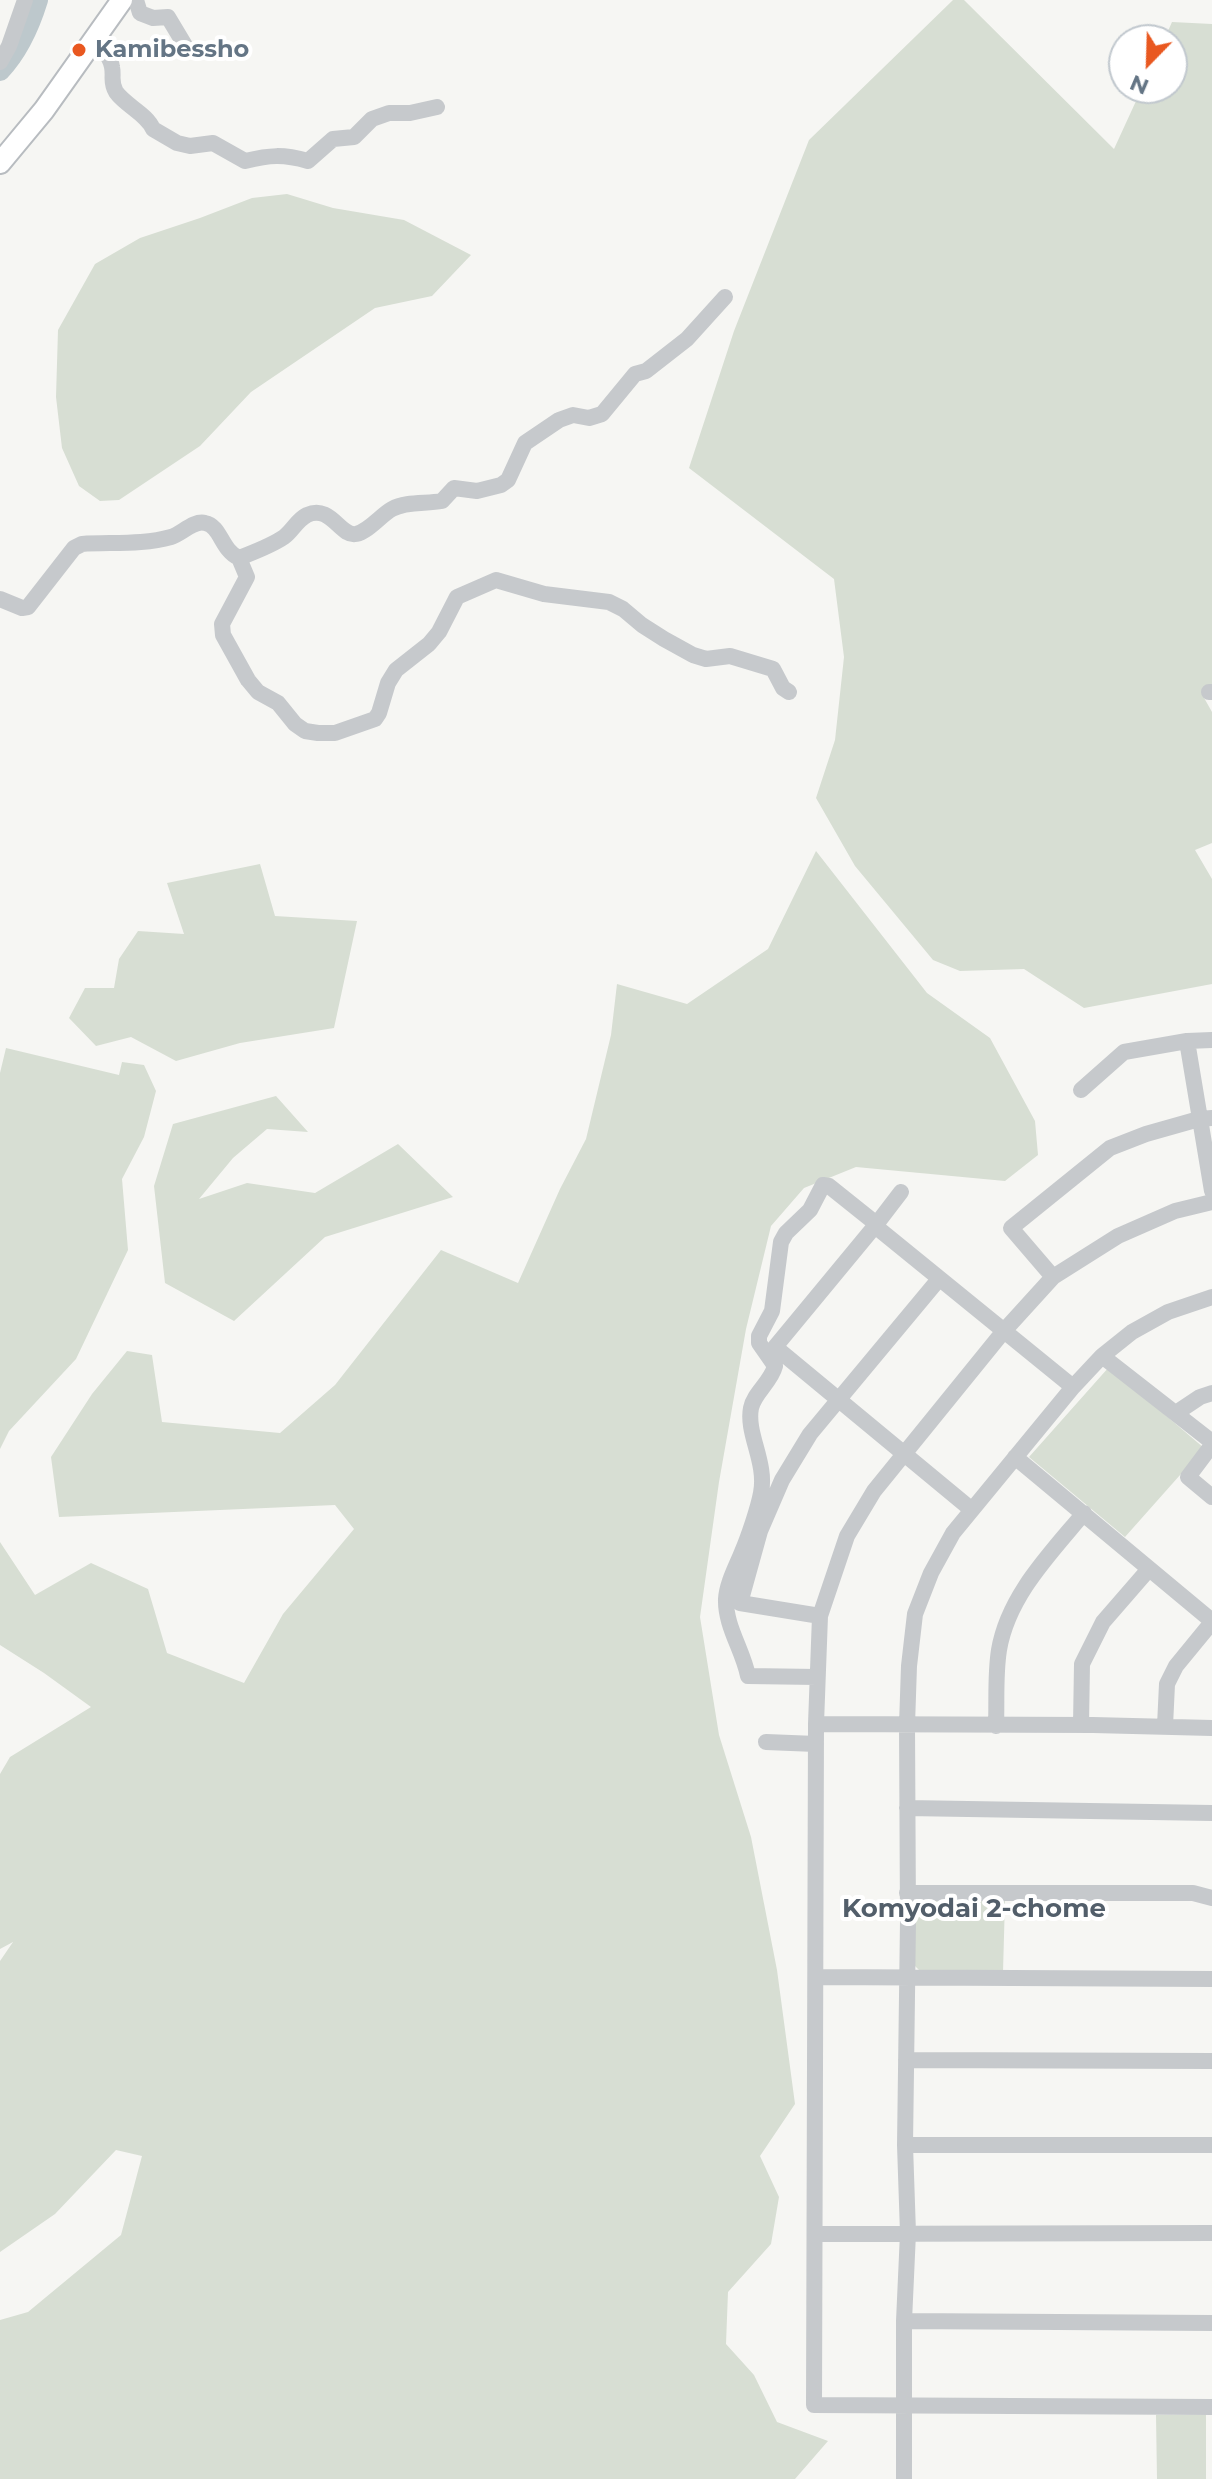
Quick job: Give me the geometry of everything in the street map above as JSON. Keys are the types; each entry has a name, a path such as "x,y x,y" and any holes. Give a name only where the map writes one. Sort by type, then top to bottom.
{"main road":[{"path":"0,163 44,110 122,0"}],"street":[{"path":"0,62 25,0"},
{"path":"136,0 140,13 153,18 168,17 186,47"},
{"path":"97,38 112,67 110,78 115,89 125,103 151,123 153,129 177,143 190,146 213,143 245,161 287,155 308,161 333,139 354,137 372,119 389,113 410,113 437,107"},
{"path":"239,558 288,534 295,523 307,515 328,515 351,534 358,534 402,505 442,501 454,488 477,491 501,485 508,480 525,443 559,420 573,415 589,418 602,414 635,374 646,371 687,339 725,297"},
{"path":"0,599 22,608 28,607 74,548 82,544 157,540 207,523 216,529 231,554 239,558 247,577 222,624 223,635 258,692 278,703 305,731 335,733 375,719 396,670 429,644 439,632 457,597 496,580 544,594 609,602 693,655 706,659 730,656 773,669 783,688 789,692"},
{"path":"1081,1090 1124,1052 1212,1040"},
{"path":"1187,1041 1205,1118 1212,1191"},
{"path":"1053,1277 1011,1228 1110,1148 1146,1134 1205,1118"},
{"path":"817,1677 748,1676 744,1657 732,1631 726,1597 761,1496 761,1458 750,1419 751,1405 773,1375 775,1366 759,1343 759,1336 772,1311 781,1242 810,1210 823,1185 829,1186 874,1222 875,1226 1073,1387"},
{"path":"901,1192 775,1347 972,1510"},
{"path":"1212,1202 1175,1211 1118,1236 1053,1277 1003,1332 874,1491 847,1536 820,1616 816,1724 814,2405 1212,2407"},
{"path":"820,1616 740,1603 760,1531 782,1480 810,1434 939,1279"},
{"path":"904,2479 904,2321 908,2233 905,2145 907,1725 915,1614 922,1593 953,1533 1102,1356 1149,1322 1212,1297"},
{"path":"1102,1356 1212,1444 1188,1477 1212,1497"},
{"path":"1176,1413 1212,1393"},
{"path":"1015,1457 1212,1622 1176,1666 1167,1684 1165,1726"},
{"path":"996,1726 997,1665 1004,1631 1019,1595 1084,1513"},
{"path":"1081,1725 1082,1664 1103,1622 1149,1569"},
{"path":"816,1724 1212,1728"},
{"path":"766,1742 816,1744"},
{"path":"907,1808 1212,1813"},
{"path":"907,1893 1193,1893 1212,1898"},
{"path":"816,1977 1212,1979"},
{"path":"906,2060 1212,2061"},
{"path":"905,2145 1212,2145"},
{"path":"815,2234 1212,2233"},
{"path":"904,2321 1212,2323"}],"shaded area":[{"path":"953,0 964,0 1114,149 1135,104 1188,104 1188,24 1172,22 1212,24 1212,685 1203,696 1212,712 1212,843 1195,850 1212,879 1212,984 1084,1008 1024,969 960,971 933,960 855,866 816,798 835,740 844,657 834,579 689,468 734,331 809,140"},
{"path":"287,194 333,208 404,220 471,255 432,296 375,308 251,392 200,446 119,500 100,501 79,486 62,448 56,397 58,330 95,264 140,238 252,198"},
{"path":"816,851 927,993 990,1038 1035,1121 1038,1155 1005,1181 856,1167 804,1188 771,1226 746,1329 719,1482 700,1617 719,1735 751,1837 777,1970 795,2104 760,2156 779,2197 771,2244 728,2292 726,2344 754,2375 777,2422 828,2441 795,2479 0,2479 0,2320 28,2312 121,2235 142,2156 116,2150 55,2214 0,2252 0,1961 13,1942 0,1949 0,1774 10,1757 91,1707 0,1645 0,1542 35,1595 91,1563 148,1589 167,1653 244,1683 283,1614 354,1529 335,1505 59,1517 51,1457 92,1394 127,1351 152,1355 162,1422 280,1433 335,1385 441,1250 518,1283 586,1139 611,1035 617,984 687,1004 768,949"},
{"path":"260,864 275,916 357,921 334,1028 240,1043 176,1061 131,1037 96,1046 69,1018 85,988 114,988 119,959 138,931 184,934 167,883"},
{"path":"6,1048 119,1075 122,1062 144,1065 156,1091 144,1137 122,1179 128,1250 76,1359 9,1431 0,1449 0,1073"},
{"path":"276,1096 308,1132 267,1129 233,1158 199,1199 247,1183 315,1193 398,1144 453,1197 325,1237 234,1321 165,1283 154,1186 173,1124"},
{"path":"1109,1367 1204,1448 1125,1537 1029,1457"},
{"path":"920,1899 1005,1900 1003,1972 919,1970 915,1966 915,1904"},
{"path":"1156,2415 1206,2415 1206,2479 1157,2479"}],"waterway":[{"path":"0,71 23,38 38,0"}],"place":[{"name":"Kamibessho","path":"79,50"}],"district":[{"name":"Komyodai 2-chome","path":"974,1909"}]}
